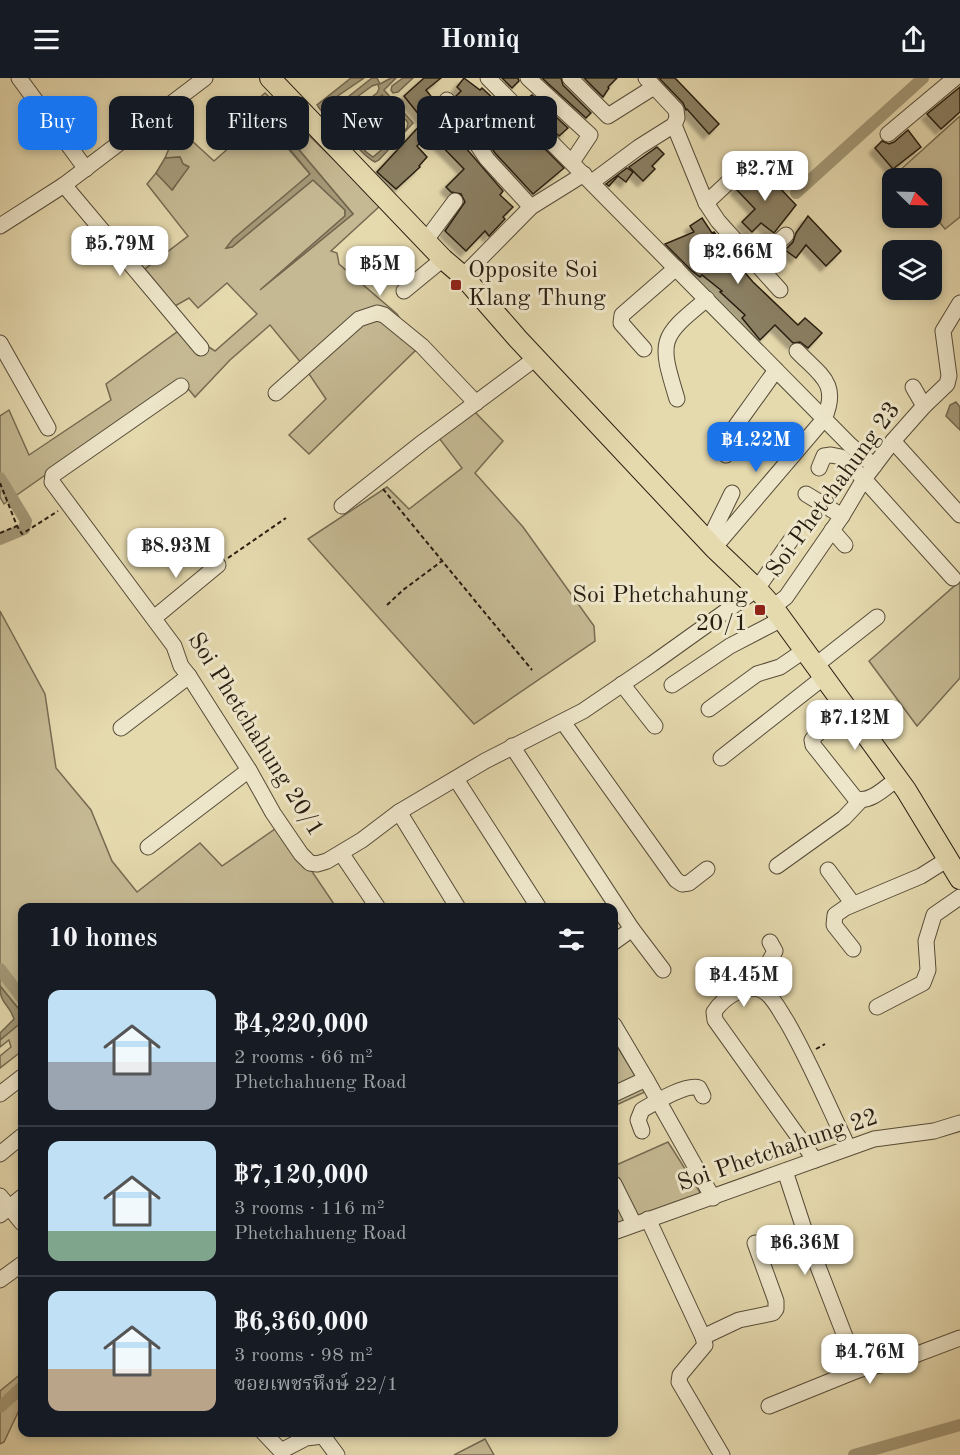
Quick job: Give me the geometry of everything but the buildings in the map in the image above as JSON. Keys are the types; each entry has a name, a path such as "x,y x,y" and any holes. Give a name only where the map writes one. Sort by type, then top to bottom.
{"main road":[{"path":"270,78 443,259 463,276 536,358 711,545 757,589 898,778 960,879"}],"street":[{"path":"19,78 86,169"},
{"path":"0,226 64,185 205,78"},
{"path":"488,78 874,466"},
{"path":"528,78 590,135"},
{"path":"570,78 608,116"},
{"path":"888,134 955,78"},
{"path":"463,276 531,207 588,178 674,125 677,118 676,110 650,82 608,116 590,135 572,162"},
{"path":"674,125 706,203 718,220 780,290"},
{"path":"481,150 531,207"},
{"path":"706,203 735,176"},
{"path":"64,185 201,348"},
{"path":"426,240 455,201"},
{"path":"757,262 786,235"},
{"path":"404,291 443,259"},
{"path":"645,348 621,323 622,315 676,267"},
{"path":"677,399 666,364 668,336 681,320 707,299"},
{"name":"Soi Phetchahung 23","path":"672,685 777,613 864,479 924,405 947,384 949,376 943,331 960,303"},
{"path":"276,393 359,319 377,313 384,315 422,346 476,403"},
{"path":"0,343 48,428"},
{"path":"711,545 824,418 830,405 831,394 826,380 797,351"},
{"path":"342,506 536,358"},
{"path":"726,455 733,430 776,370"},
{"name":"Soi Phetchahung 20/1","path":"181,386 53,475 52,482 174,645 181,666 249,770 273,813 310,863 317,864 327,861 362,840 399,812 512,746 583,711 757,589 793,537"},
{"path":"913,387 924,405"},
{"path":"893,441 960,516"},
{"path":"819,468 825,456 841,457 864,479 952,578"},
{"path":"711,545 732,493"},
{"path":"807,494 842,516"},
{"path":"832,531 845,545"},
{"path":"154,618 218,565"},
{"path":"722,758 815,664 877,617"},
{"path":"709,709 757,675 780,667 815,664"},
{"path":"122,728 189,676"},
{"path":"622,684 654,726"},
{"path":"847,708 812,740 813,745 855,798 860,801"},
{"path":"562,722 676,880 682,884 689,883 707,869"},
{"path":"512,746 615,903"},
{"path":"148,848 249,770"},
{"path":"777,866 844,818 860,801 867,800 898,778"},
{"path":"456,779 536,903"},
{"path":"399,812 455,903"},
{"path":"341,853 375,903"},
{"path":"854,949 834,925 835,915 853,904 921,876 948,859"},
{"path":"828,870 853,904"},
{"path":"877,1007 923,983 928,970 926,941 934,915 960,897"},
{"path":"618,908 663,970"},
{"path":"618,939 632,929"},
{"path":"754,988 775,951 770,942"},
{"path":"815,1160 716,1020 714,1012 720,1003 746,989 754,988 765,992 784,1017 806,1055 848,1147"},
{"path":"618,1032 713,1198"},
{"path":"618,1092 646,1079"},
{"path":"0,1094 18,1080"},
{"path":"642,1131 638,1120 642,1110 692,1087 699,1088 703,1096"},
{"name":"Soi Phetchahung 22","path":"618,1231 874,1138 934,1131 960,1123"},
{"path":"0,1154 18,1139"},
{"path":"784,1171 858,1370"},
{"path":"618,1190 641,1222 703,1337 705,1345 680,1374 679,1382 722,1455"},
{"path":"18,1199 3,1206 18,1219"},
{"path":"703,1337 739,1320 773,1313 777,1309 755,1243"},
{"path":"0,1280 18,1267"},
{"path":"770,1406 858,1370 899,1361 960,1338"},
{"path":"268,1437 282,1453 311,1437"},
{"path":"328,1437 337,1455"}],"path":[{"path":"375,479 532,670"},
{"path":"0,483 22,534 69,504"},
{"path":"218,565 286,518"},
{"path":"0,533 17,526"},
{"path":"387,605 442,561"}],"shaded area":[{"path":"351,78 364,78 338,96 328,96"},
{"path":"372,78 377,78 380,84 396,78 384,90 389,96 373,96 379,89 378,84 358,96 349,96"},
{"path":"403,78 413,78 398,92 393,93 392,86"},
{"path":"405,114 413,123 405,132 408,123 405,120"},
{"path":"960,116 960,217 945,229 942,225 942,168 902,168"},
{"path":"309,135 321,147 321,150 324,150 381,205 331,251 337,253 339,264 397,314 402,322 377,306 302,364 270,325 230,360 195,397 181,380 4,504 0,497 0,416 9,410 29,455 111,400 106,384 181,329 215,351 257,314 227,283 198,308 189,298 175,306 145,269 188,236 147,184 156,173 173,189 188,166 183,164 180,157 165,158 168,150 194,150 194,143 214,161 226,150 289,150 310,174 227,248 232,247 313,180 345,210 345,216 277,276 353,214 299,150 309,150"},
{"path":"290,150 299,150 353,214 260,290 345,216 345,210 313,180 232,247 226,248 233,239 310,174"},
{"path":"360,150 366,150 373,157 381,150 388,150 375,162"},
{"path":"180,157 183,164 189,167 172,190 156,173 165,158"},
{"path":"375,317 418,348 309,454 289,435 326,399 307,371 359,326"},
{"path":"956,402 960,407 960,430 946,416 950,405"},
{"path":"475,412 503,441 475,473 523,527 594,626 595,641 474,724 308,539 387,487 409,509 462,468 439,438"},
{"path":"960,581 960,678 917,726 869,661"},
{"path":"0,611 45,694 56,768 91,810 112,861 137,892 200,843 222,866 275,829 311,870 333,903 18,903 18,1008 0,986"},
{"path":"0,986 18,1008 18,1025 0,1040 0,1033 14,1019 1,997"},
{"path":"18,1024 18,1054 0,1068 0,1056 11,1047 9,1040 0,1047 0,1040"},
{"path":"618,1048 645,1092 618,1104"},
{"path":"668,1142 703,1197 618,1227 618,1164"},
{"path":"18,1376 18,1412 4,1442 0,1444 0,1391"},
{"path":"485,1439 494,1455 454,1455"}],"waterway":[{"path":"796,193 923,78"},
{"path":"0,478 26,521 24,529 0,539"},
{"path":"0,969 18,993"},
{"path":"0,1407 18,1391"},
{"path":"854,1455 960,1425"}],"place":[{"name":"Opposite Soi Klang Thung","path":"456,285"},
{"name":"Soi Phetchahung 20/1","path":"760,610"}]}
